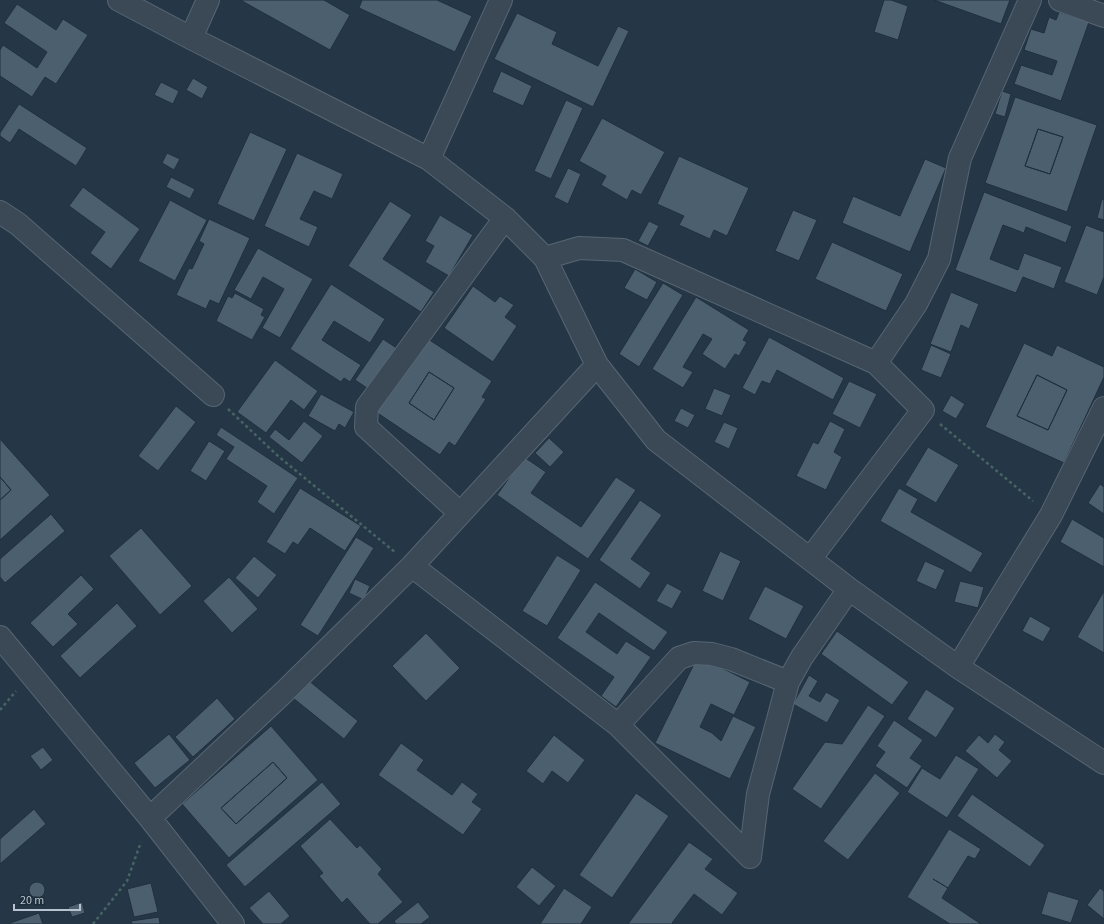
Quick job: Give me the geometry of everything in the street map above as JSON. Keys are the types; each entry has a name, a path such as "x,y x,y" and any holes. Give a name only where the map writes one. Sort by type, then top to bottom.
{"street":[{"path":"120,0 191,38 429,159 505,218 545,258 597,365 656,440 849,590 958,667 1104,763"},
{"path":"191,38 208,0"},
{"path":"429,159 501,0"},
{"path":"876,363 916,304 939,259 960,158 1030,0"},
{"path":"1060,0 1104,16"},
{"path":"0,212 18,224 213,395"},
{"path":"460,513 366,427 367,407 505,218"},
{"path":"545,258 580,248 623,250 876,363 923,410 810,560"},
{"path":"150,818 284,692 412,566 597,365"},
{"path":"958,667 1051,515 1104,408"},
{"path":"412,566 618,725 750,857 758,794 788,682 802,657 849,590"},
{"path":"0,637 150,818 233,924"},
{"path":"618,725 679,658 694,653 712,654 731,659 788,682"}],"path":[{"path":"213,395 278,456 412,566"},
{"path":"923,410 1051,515"},
{"path":"93,924 126,881 150,818"}],"building":[{"path":"324,0 350,15 330,50 242,1"},
{"path":"362,0 437,0 472,16 455,52 359,8"},
{"path":"884,0 891,0 908,6 898,40 874,32"},
{"path":"934,0 1010,0 1001,24"},
{"path":"17,4 56,30 63,19 88,35 56,84 45,77 32,97 0,76 0,50 3,45 37,68 47,52 4,23"},
{"path":"1059,12 1089,22 1061,101 1014,84 1021,65 1052,75 1057,61 1024,50 1031,29 1044,33 1049,17 1056,20"},
{"path":"517,13 557,32 552,44 598,66 618,26 629,31 593,107 494,59"},
{"path":"501,71 532,86 523,106 492,92"},
{"path":"193,78 208,87 202,99 186,90"},
{"path":"161,82 179,91 173,104 154,95"},
{"path":"1002,91 1011,94 1005,117 995,114"},
{"path":"1015,97 1097,125 1067,212 985,183","holes":["1038,129 1063,137 1050,174 1025,166"]},
{"path":"566,100 583,108 551,179 534,171"},
{"path":"19,104 87,148 76,166 19,129 10,143 0,136 0,133"},
{"path":"602,118 665,152 641,195 632,190 627,200 601,185 606,176 579,161"},
{"path":"1038,129 1063,137 1050,174 1025,166"},
{"path":"250,132 287,149 254,221 217,204"},
{"path":"167,153 180,159 174,170 162,163"},
{"path":"297,153 343,174 332,199 314,191 300,219 318,227 309,247 264,226"},
{"path":"679,156 749,188 727,236 714,230 710,239 679,225 684,216 657,204"},
{"path":"925,159 946,168 910,252 842,223 853,196 900,216"},
{"path":"568,168 581,174 568,204 554,197"},
{"path":"171,177 195,189 190,199 166,187"},
{"path":"83,187 140,229 111,269 90,253 105,232 69,206"},
{"path":"984,192 1072,226 1066,243 1026,227 1024,233 1003,225 990,259 1018,270 1024,253 1062,267 1054,289 1023,277 1016,293 955,270"},
{"path":"1102,199 1104,200 1104,220 1097,218"},
{"path":"170,200 207,220 175,281 138,261"},
{"path":"390,201 412,215 383,259 434,292 421,312 348,266"},
{"path":"793,210 817,220 799,261 775,251"},
{"path":"440,215 473,235 449,276 425,262 434,246 425,241"},
{"path":"209,219 250,238 219,304 210,300 206,309 176,295 189,268 192,269 204,244 199,241"},
{"path":"649,221 659,226 648,246 638,241"},
{"path":"1086,225 1104,232 1104,277 1097,295 1064,282"},
{"path":"832,242 903,274 886,311 815,279"},
{"path":"258,248 313,279 280,338 262,328 284,289 263,277 251,299 234,290"},
{"path":"635,269 657,282 647,300 624,288"},
{"path":"663,283 683,295 639,367 619,354"},
{"path":"331,284 385,319 370,343 334,321 322,340 361,365 350,382 344,378 341,382 290,349"},
{"path":"473,286 495,302 500,296 514,305 505,317 517,326 493,362 444,328"},
{"path":"951,292 979,304 969,329 961,325 951,352 930,344"},
{"path":"235,293 264,309 261,315 265,317 252,340 216,321 228,296 232,298"},
{"path":"696,297 749,330 743,340 747,342 739,356 735,354 725,369 702,354 712,339 703,334 683,367 693,372 683,388 652,369"},
{"path":"425,337 492,381 482,397 486,399 455,446 449,442 440,455 376,412","holes":["429,372 454,388 434,420 409,403"]},
{"path":"769,337 844,378 833,400 777,370 770,384 762,381 755,395 742,388"},
{"path":"383,339 398,349 370,390 355,380"},
{"path":"1024,343 1052,356 1057,345 1104,367 1104,377 1064,463 985,427","holes":["1037,375 1067,390 1048,430 1017,416"]},
{"path":"931,345 951,354 941,378 921,370"},
{"path":"275,360 318,391 304,410 291,400 266,433 237,412"},
{"path":"429,372 454,388 434,420 409,403"},
{"path":"1037,375 1067,390 1048,430 1017,416"},
{"path":"849,381 877,394 860,428 832,414"},
{"path":"714,388 731,395 722,416 705,409"},
{"path":"321,394 354,412 345,428 339,424 335,431 308,416"},
{"path":"951,395 965,404 956,419 942,411"},
{"path":"176,406 196,422 158,471 138,456"},
{"path":"681,408 695,415 688,428 674,421"},
{"path":"304,421 323,436 302,463 269,437 275,429 289,440"},
{"path":"830,421 845,429 834,452 842,457 826,490 796,476 813,442 818,444"},
{"path":"724,422 738,428 729,449 714,442"},
{"path":"221,427 298,478 274,514 257,502 267,486 226,459 234,447 216,435"},
{"path":"549,438 564,452 550,467 535,453"},
{"path":"0,439 50,495 0,540 0,500 11,490 0,477"},
{"path":"209,441 225,451 206,481 190,471"},
{"path":"928,447 959,465 936,503 905,485"},
{"path":"524,457 546,472 531,493 581,527 616,477 636,490 588,559 497,495"},
{"path":"0,477 11,490 0,500"},
{"path":"1100,484 1104,487 1104,514 1088,503"},
{"path":"300,488 361,526 345,551 310,528 298,545 293,542 285,554 266,542"},
{"path":"899,488 918,499 911,512 983,553 971,573 880,521"},
{"path":"640,500 662,515 631,559 651,573 640,589 599,560"},
{"path":"51,514 65,531 5,583 0,577 0,559"},
{"path":"1072,519 1104,538 1104,567 1060,542"},
{"path":"141,528 192,586 160,615 109,556"},
{"path":"356,537 374,548 318,636 300,625"},
{"path":"720,551 741,561 723,601 702,591"},
{"path":"557,555 581,570 547,626 522,611"},
{"path":"254,556 277,575 258,598 235,578"},
{"path":"925,561 945,570 936,590 916,581"},
{"path":"81,575 94,589 68,614 78,624 53,647 30,623"},
{"path":"229,577 258,609 232,633 203,601"},
{"path":"355,579 370,586 364,600 349,593"},
{"path":"960,581 984,587 978,608 954,602"},
{"path":"595,582 668,632 654,651 599,613 586,632 617,654 626,641 651,657 616,707 601,696 614,677 557,638"},
{"path":"667,583 682,591 672,609 656,601"},
{"path":"765,586 804,606 786,639 748,619"},
{"path":"1104,591 1104,653 1077,637"},
{"path":"117,603 137,626 80,678 60,656"},
{"path":"1030,616 1051,628 1043,642 1022,631"},
{"path":"837,631 909,682 892,705 821,654"},
{"path":"426,633 460,668 426,701 392,666"},
{"path":"698,656 750,682 734,715 711,704 700,727 712,733 721,741 733,716 756,727 730,779 655,743"},
{"path":"809,675 818,681 809,696 820,702 826,692 840,700 827,723 793,704"},
{"path":"308,680 358,721 344,739 293,698"},
{"path":"926,689 955,708 936,738 907,719"},
{"path":"217,698 235,719 193,757 175,737"},
{"path":"868,705 885,716 821,809 792,789 825,742 842,744"},
{"path":"894,720 923,740 910,758 922,766 907,788 875,766 885,752 877,746"},
{"path":"271,726 318,780 229,858 182,804","holes":["273,762 287,778 236,824 221,808"]},
{"path":"169,734 190,760 155,788 134,763"},
{"path":"995,734 1005,742 999,750 1012,761 997,778 965,751 979,735 988,743"},
{"path":"554,735 585,760 568,783 552,771 543,784 526,771"},
{"path":"401,743 424,760 417,770 452,795 462,782 478,794 472,802 482,809 463,835 378,775"},
{"path":"43,747 53,760 41,770 30,756"},
{"path":"956,755 979,769 947,818 907,792 922,768 940,779"},
{"path":"273,762 287,778 236,824 221,808"},
{"path":"875,773 900,793 848,860 823,841"},
{"path":"322,782 341,804 245,887 226,865"},
{"path":"636,793 669,816 612,898 579,875"},
{"path":"972,794 1045,845 1030,867 957,816"},
{"path":"34,809 46,824 0,864 0,839"},
{"path":"330,819 357,848 360,845 382,869 378,874 403,902 378,924 370,924 347,898 342,903 319,876 323,873 300,846"},
{"path":"949,829 981,849 975,859 968,856 942,898 981,924 950,924 907,897"},
{"path":"689,842 713,859 705,869 738,893 722,915 694,894 672,923 673,924 628,924"},
{"path":"532,867 556,886 539,906 516,887"},
{"path":"34,882 40,882 45,887 43,896 40,898 34,898 29,893 29,887"},
{"path":"151,883 158,912 134,917 127,889"},
{"path":"564,888 592,907 581,924 540,924"},
{"path":"1100,888 1104,891 1104,919 1087,905"},
{"path":"269,891 290,916 281,924 263,924 249,908"},
{"path":"1048,891 1079,900 1071,923 1041,914"},
{"path":"82,902 85,913 72,917 68,907"},
{"path":"418,902 430,917 421,924 396,924 394,921"},
{"path":"39,913 43,924 10,924 10,923"},
{"path":"159,917 160,924 132,924 131,921"}]}
